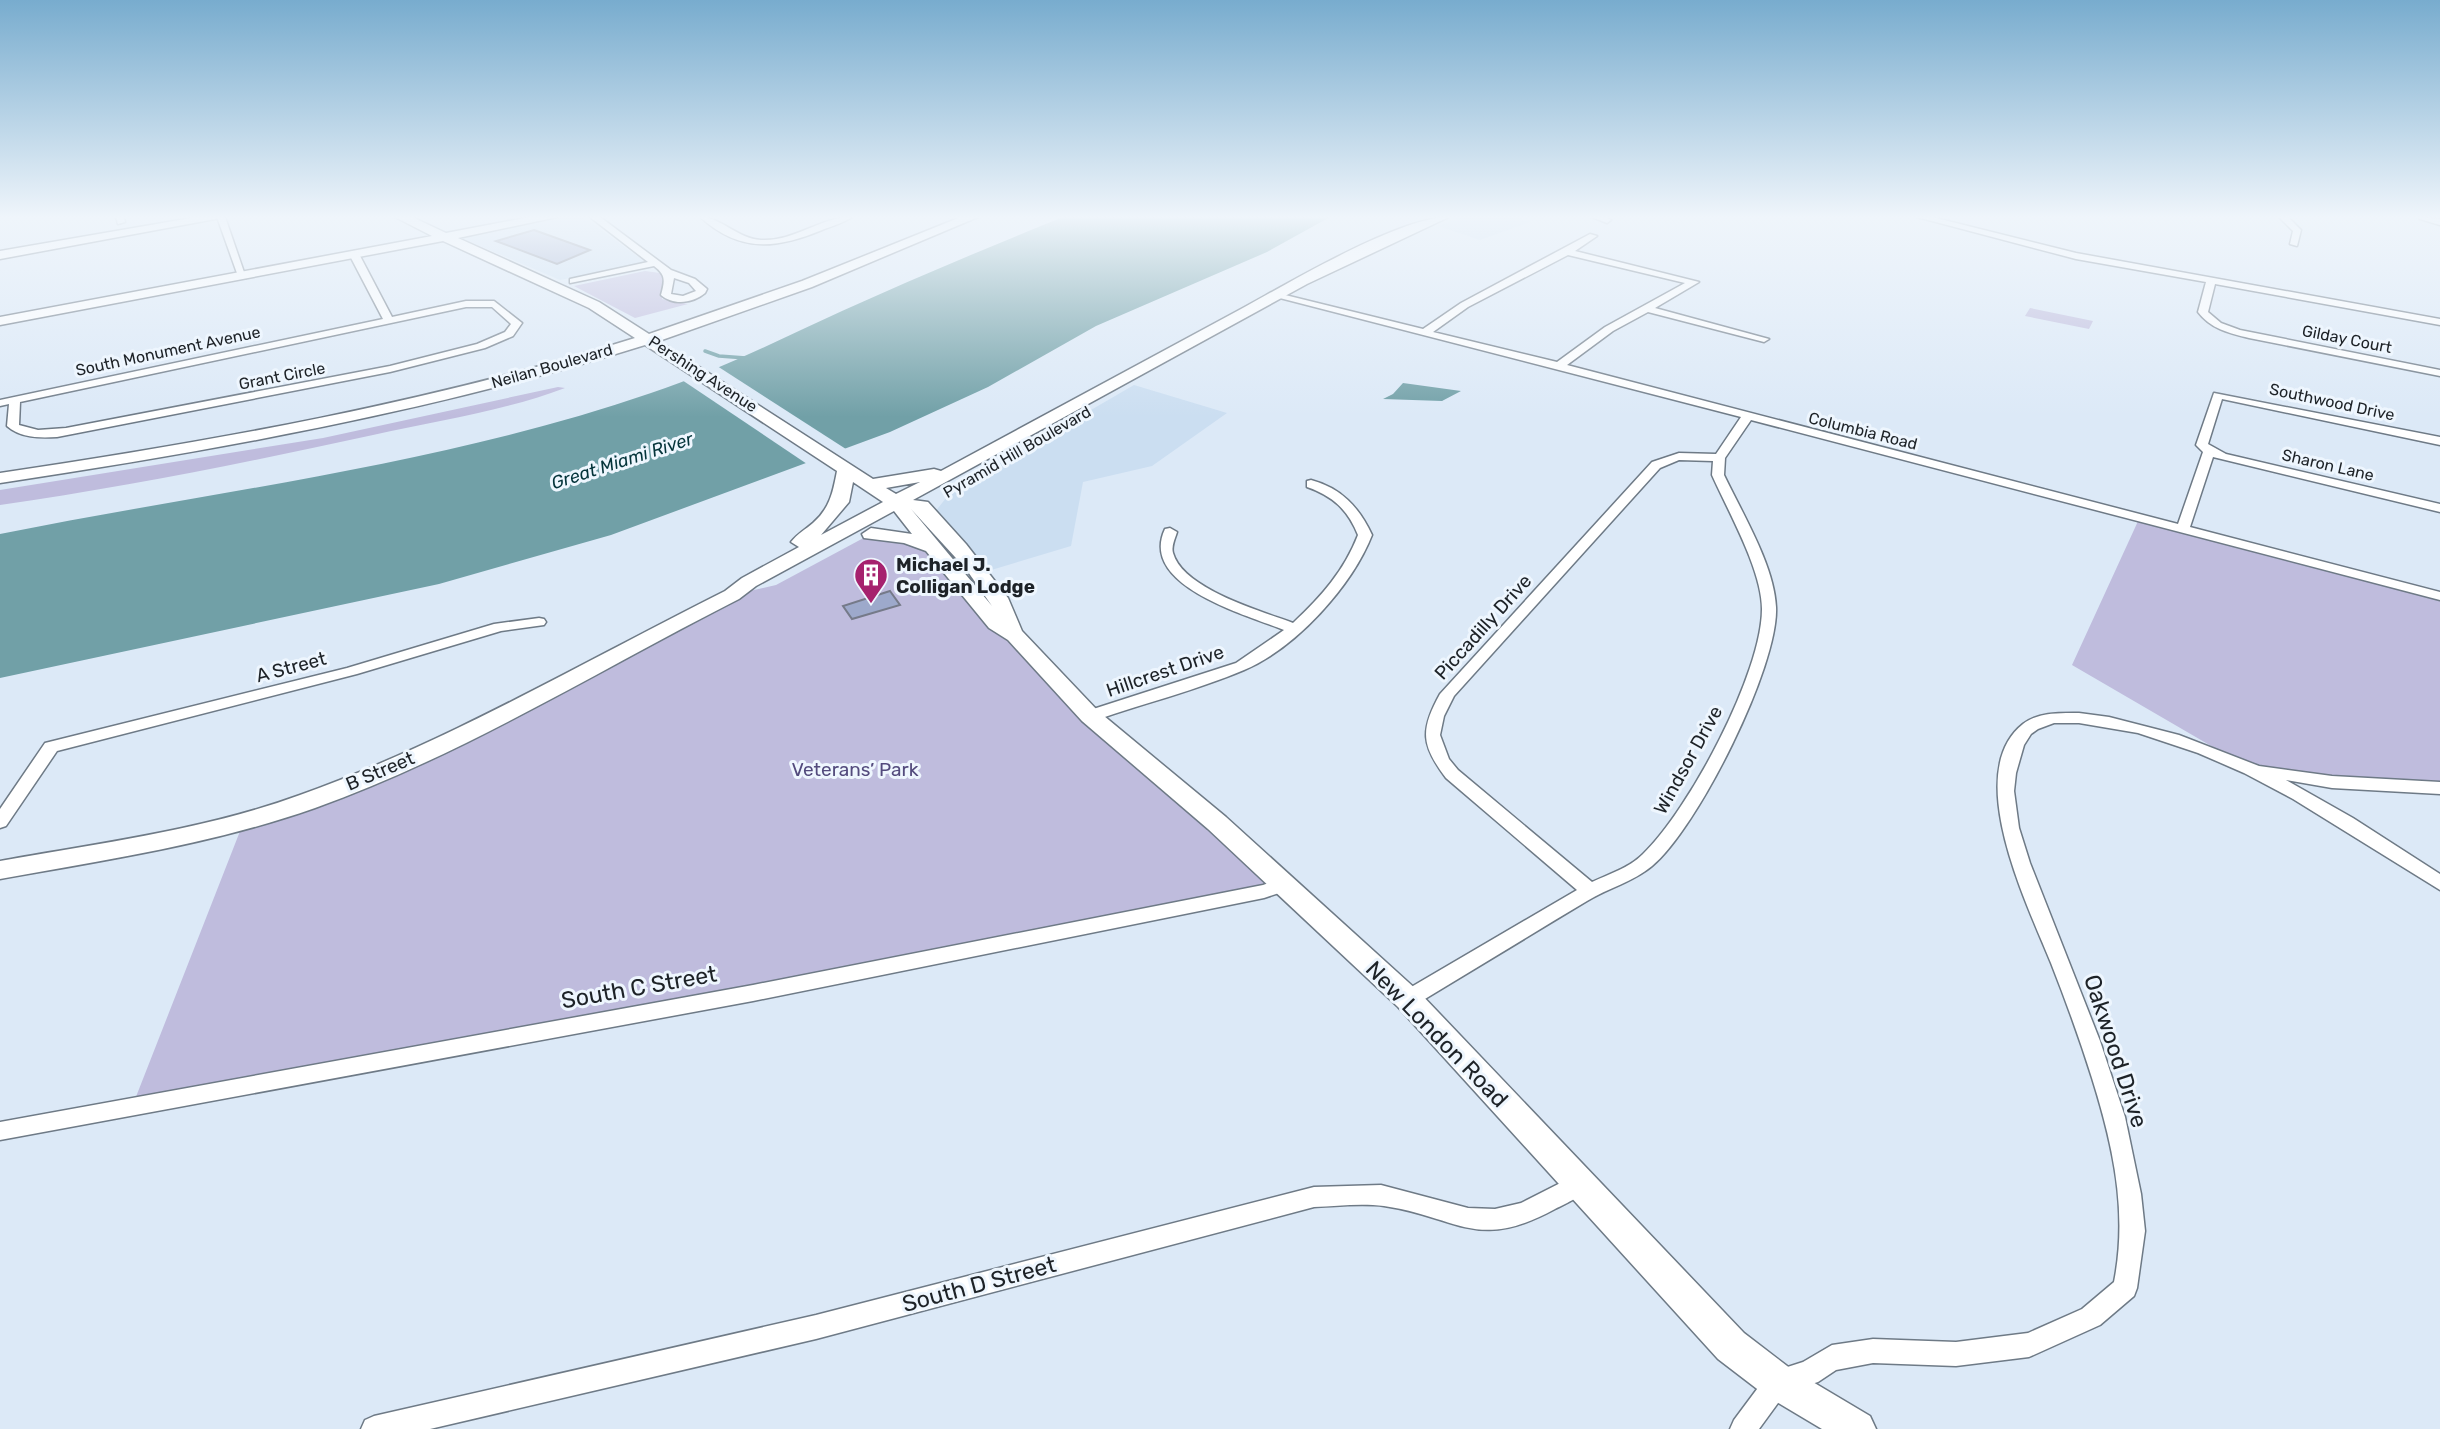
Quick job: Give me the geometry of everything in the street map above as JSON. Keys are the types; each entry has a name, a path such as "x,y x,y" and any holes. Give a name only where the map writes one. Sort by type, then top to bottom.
{"main road":[{"name":"Neilan Boulevard","path":"642,335 731,311"},
{"name":"Pershing Avenue","path":"642,335 681,351"},
{"name":"Pyramid Hill Boulevard","path":"974,462 1090,396 1124,380"}],"street":[{"path":"0,321 201,284"},
{"path":"370,284 389,320"},
{"name":"Pershing Avenue","path":"551,284 574,294 642,335"},
{"name":"Neilan Boulevard","path":"0,478 251,437 405,404 568,363 780,284"},
{"name":"Neilan Boulevard","path":"731,311 805,284"},
{"name":"Pyramid Hill Boulevard","path":"907,508 1064,428 1102,401 1124,380 1300,284"},
{"path":"1425,333 1450,311 1505,284"},
{"path":"1559,366 1609,329 1691,284"},
{"name":"Gilday Court","path":"2210,284 2203,312 2219,325 2249,335 2440,373"},
{"path":"2226,284 2440,322"},
{"name":"Columbia Road","path":"1277,296 1559,366 2440,596"},
{"name":"South Monument Avenue","path":"0,402 466,304"},
{"name":"Grant Circle","path":"15,400 13,426 18,430 40,433 83,429 390,369 481,346 515,329 517,323 514,319 494,304 466,304"},
{"path":"1649,309 1764,339"},
{"path":"568,363 681,351 697,331 731,311"},
{"name":"Neilan Boulevard","path":"405,404 642,335"},
{"name":"Pershing Avenue","path":"681,351 907,508"},
{"name":"Southwood Drive","path":"2209,451 2202,445 2218,394 2440,441"},
{"path":"1719,458 1747,417"},
{"path":"2182,530 2209,451"},
{"name":"Sharon Lane","path":"2209,451 2222,457 2440,508"},
{"name":"Piccadilly Drive","path":"1590,891 1452,774 1440,760 1431,740 1434,717 1448,694 1656,465 1668,458 1682,455 1719,458"},
{"name":"Windsor Drive","path":"1408,999 1649,859 1673,830 1725,740 1757,673 1768,635 1769,606 1759,573 1718,475 1719,458"},
{"path":"872,485 918,478 974,462"},
{"name":"Pyramid Hill Boulevard","path":"907,508 974,462"},
{"path":"659,631 679,614 805,539 829,517 842,497 846,468"},
{"name":"Hillcrest Drive","path":"1090,716 1241,666 1264,653 1340,586 1358,557 1365,535 1347,502 1331,490 1311,484"},
{"name":"B Street","path":"732,595 776,585 871,534 907,508"},
{"name":"B Street","path":"0,870 142,844 244,821 307,801 455,740 732,595 749,582 907,508"},
{"name":"New London Road","path":"907,508 932,547 996,624 1015,636 1090,716 1285,884 1408,999 1731,1346 1779,1382 1857,1429"},
{"name":"New London Road","path":"907,508 969,561 1009,617 1015,636"},
{"path":"1170,532 1165,550 1173,570 1188,583 1292,628"},
{"path":"871,534 900,536 932,547"},
{"name":"A Street","path":"0,822 51,747 343,673 499,627 539,622"},
{"name":"Oakwood Drive","path":"1779,1382 1809,1373 1832,1357 1873,1351 1956,1354 2029,1345 2091,1317 2125,1288 2134,1232 2123,1152 2079,1010 2016,850 2006,791 2012,753 2020,738 2032,725 2054,719 2084,717 2133,726 2249,768 2322,809 2440,883"},
{"path":"2249,768 2332,782 2440,788"},
{"path":"2322,809 2332,782"},
{"name":"South C Street","path":"0,1132 753,993 1264,891 1285,884"},
{"name":"South D Street","path":"373,1429 816,1327 1314,1197 1356,1194 1390,1197 1457,1218 1494,1220 1533,1210 1578,1184"},
{"path":"1743,1429 1779,1382"}],"shaded area":[{"path":"1134,385 1227,413 1152,466 1083,482 1071,546 988,571 935,512 946,498 986,471"}],"green space":[{"path":"665,284 662,299 688,304 635,318 574,286"},
{"path":"2030,308 2093,321 2089,329 2025,316"},
{"path":"558,387 565,388 518,403 446,420 187,473 0,505 0,490 323,438"},
{"path":"2139,519 2440,596 2440,788 2249,768 2072,665"},
{"name":"Veterans’ Park","path":"871,534 932,547 996,624 1285,884 132,1107 244,821 307,801 732,595 776,585"}],"water":[{"name":"Great Miami River","path":"905,284 1194,284 1096,326 988,387 890,432 611,535 439,584 0,678 0,534 409,458 571,418 700,375"},
{"path":"1403,383 1461,391 1442,401 1383,399 1393,394"}],"pier":[{"path":"714,364 849,451 810,466 679,378"}],"building":[{"name":"Michael J. Colligan Lodge","path":"890,591 900,605 852,619 843,606"}],"waterway":[{"path":"705,351 719,356 746,358"}],"place":[{"name":"Michael J. Colligan Lodge","path":"871,605"}]}
